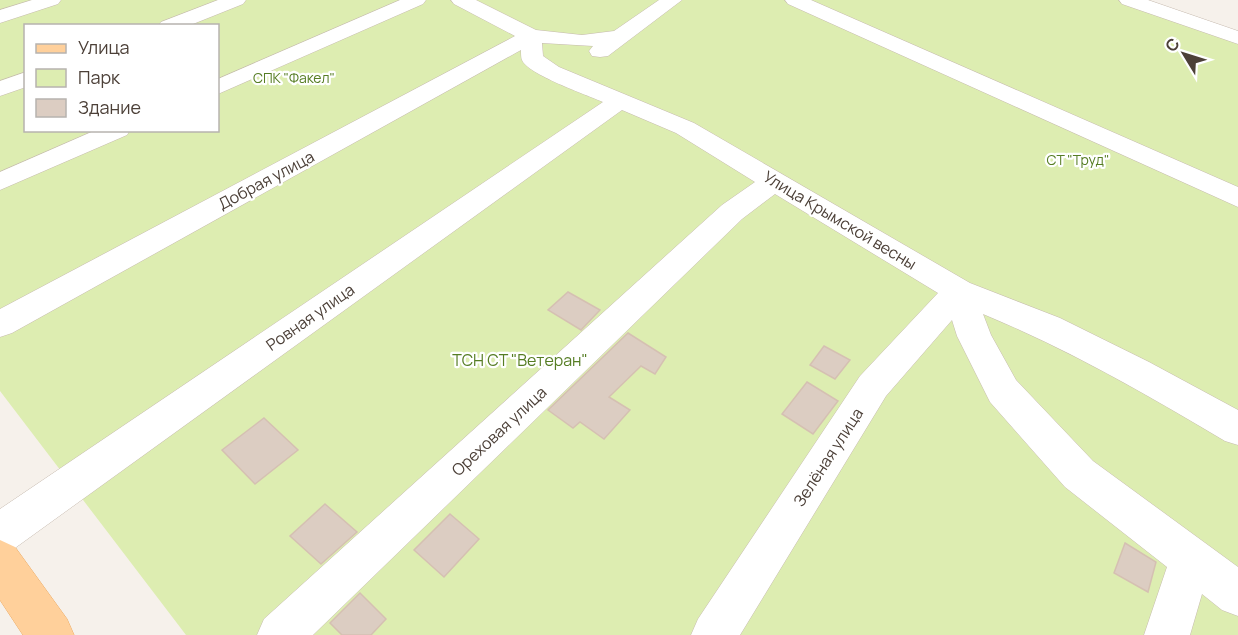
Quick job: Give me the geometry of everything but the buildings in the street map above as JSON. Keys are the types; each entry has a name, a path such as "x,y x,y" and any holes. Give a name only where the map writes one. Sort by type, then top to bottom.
{"main road":[{"path":"0,562 51,635"}],"street":[{"path":"0,17 51,0"},
{"path":"173,24 236,0"},
{"path":"219,87 416,0"},
{"path":"461,0 531,36 582,41 619,37"},
{"path":"562,77 672,0"},
{"path":"795,0 1238,198"},
{"path":"1129,0 1238,38"},
{"name":"Улица Крымской весны","path":"531,36 532,59 562,77 685,128 959,291 1048,327 1137,372 1238,429"},
{"name":"Добрая улица","path":"0,324 531,36"},
{"path":"0,89 24,80"},
{"name":"Ровная улица","path":"0,534 620,101"},
{"path":"0,182 113,132"},
{"name":"Ореховая улица","path":"280,635 732,212 774,181"},
{"path":"959,291 974,336 1003,391 1079,474 1238,594"},
{"name":"Зелёная улица","path":"714,635 873,386 959,291"},
{"path":"1167,635 1191,560"}],"green space":[{"name":"СПК \"Факел\"","path":"0,0 461,0 531,36 0,324"},
{"name":"СТ \"Труд\"","path":"471,0 1120,0 1238,41 1238,423 964,287 559,70 544,57 540,42"},
{"name":"ТСН СТ \"Ветеран\"","path":"527,41 527,58 677,128 1238,435 1238,635 186,635 0,391 0,330"}]}
